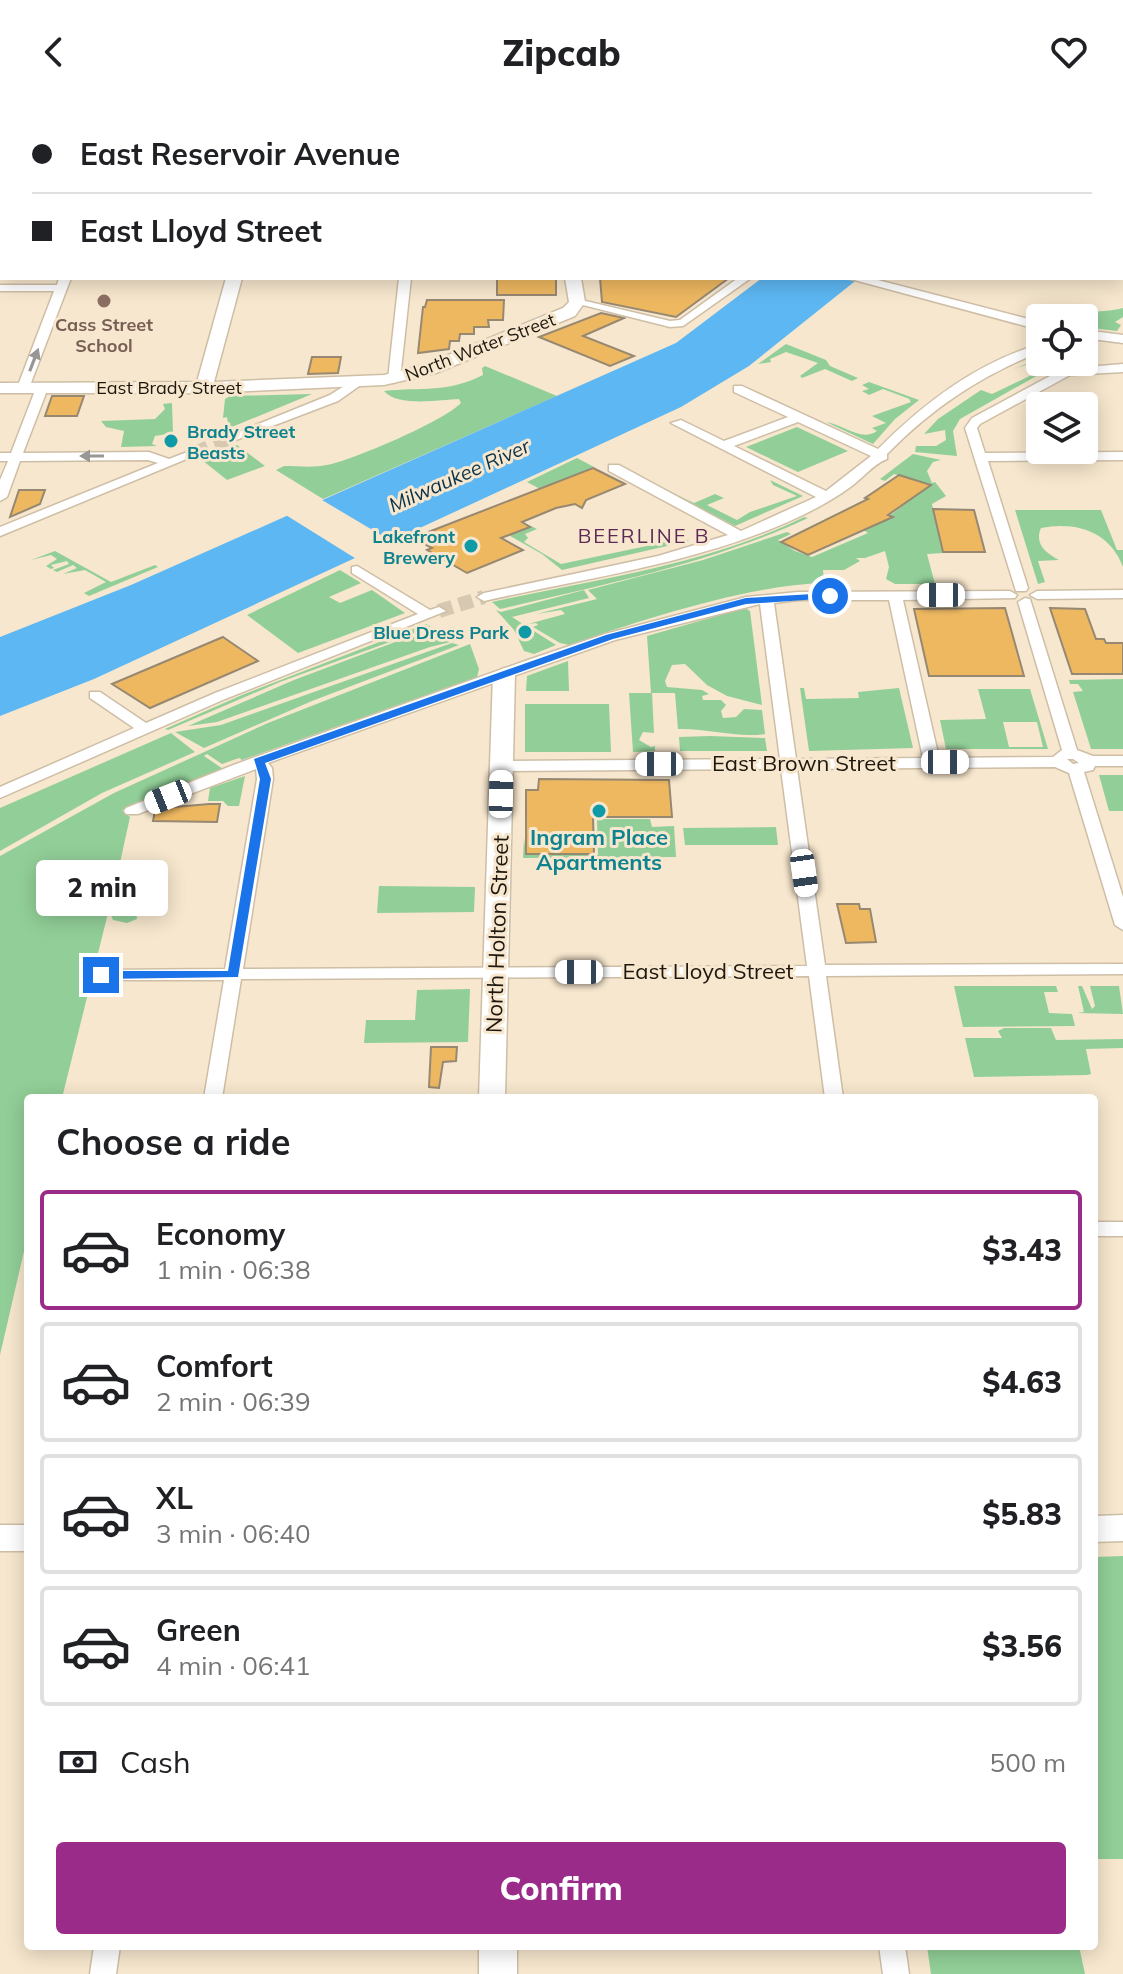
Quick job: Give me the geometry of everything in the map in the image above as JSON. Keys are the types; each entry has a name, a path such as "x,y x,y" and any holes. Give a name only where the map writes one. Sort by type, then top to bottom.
{"main road":[{"path":"204,388 233,280"},
{"name":"North Water Street","path":"347,384 394,379 430,369 556,318 571,310 577,302 576,280"},
{"name":"East Brady Street","path":"0,388 347,384"},
{"name":"North Holton Street","path":"492,1094 504,674"},
{"path":"1098,1529 1123,1528"},
{"path":"0,1538 24,1538"},
{"path":"498,1950 498,1974"}],"street":[{"path":"394,379 405,280"},
{"path":"577,302 670,324 686,323 742,280"},
{"path":"864,280 1026,322"},
{"path":"0,288 63,283 15,457 0,497"},
{"path":"1098,336 1123,339"},
{"path":"484,597 665,559 740,536 827,497 882,456 925,411 1002,362 1026,353"},
{"path":"1123,368 1085,369 1062,374 976,421 970,431 1123,925"},
{"name":"North Water Street","path":"232,437 334,398 347,384"},
{"path":"738,389 882,456"},
{"path":"724,446 797,418"},
{"path":"677,423 827,497"},
{"path":"0,532 195,453"},
{"path":"0,457 149,456 169,463"},
{"path":"979,457 1123,456"},
{"path":"614,468 740,536"},
{"path":"0,793 281,671 434,613 357,570"},
{"path":"132,811 258,762 610,637 766,598 1123,594"},
{"path":"895,596 932,763"},
{"path":"766,598 833,1094"},
{"path":"95,695 145,729"},
{"name":"East Brown Street","path":"502,766 1123,761"},
{"path":"214,1094 265,779 264,768 258,762"},
{"name":"East Lloyd Street","path":"101,975 1123,969"},
{"path":"1098,1229 1123,1229"},
{"path":"103,1974 106,1950"},
{"path":"893,1950 896,1974"}],"green space":[{"path":"1123,308 1123,317 1115,322 1121,325 1117,331 1098,329 1098,311"},
{"path":"786,344 826,360 830,366 858,378 852,381 825,369 802,378 800,376 818,363 786,352 770,359 771,362 758,364"},
{"path":"485,366 557,396 323,499 276,470 284,466 340,462 418,429 451,411 461,403 459,399 408,401 384,391 458,385 483,375 482,368"},
{"path":"1030,376 1036,376 960,419 953,431 957,456 915,452 916,446 936,446 946,440 945,430 924,434 938,419 981,390 992,394"},
{"path":"869,382 919,400 895,419 873,444 826,422 859,434 871,434 877,431 872,428 886,423 872,416 911,402 909,399 915,401 883,389 869,395 862,391 869,389 862,385"},
{"path":"312,394 227,429 227,417 223,418 225,399 230,396"},
{"path":"172,403 173,433 155,436 152,444 157,446 121,447 124,431 106,427 101,421 155,419 165,409 163,404"},
{"path":"797,427 848,451 798,472 746,447"},
{"path":"237,445 265,466 227,480 202,460"},
{"path":"913,454 941,460 933,462 927,471 932,483 935,482 946,496 932,504 936,523 940,527 937,529 941,530 938,531 943,553 927,554 935,584 895,584 886,579 889,567 885,551 856,558 860,561 844,570 823,570 824,583 729,597 569,645 533,627 538,625 536,623 528,624 565,614 561,610 536,614 597,599 588,590 703,560 787,532 791,534 778,540 812,557 868,533 863,530 880,523 930,485 894,474 885,481 880,479"},
{"path":"577,458 594,467 540,489 527,482"},
{"path":"770,480 803,496 735,526 664,489 694,503 715,494 724,498 707,505 737,520 750,512 797,496 773,485"},
{"path":"1015,510 1101,510 1117,550 1123,550 1123,567 1110,545 1091,532 1067,526 1041,528 1040,543 1059,560 1038,561 1045,582 1038,584"},
{"path":"808,518 734,548 657,571 500,609 492,602 690,559"},
{"path":"525,523 537,529 525,534 528,538 524,542 561,564 680,539 678,535 689,541 562,570 542,554 503,532 529,527"},
{"path":"55,551 111,582 155,565 158,567 89,596 84,593 106,582 85,570 63,574 77,568 73,565 57,572 53,570 69,564 67,561 51,565 54,568 51,569 46,566 57,559 51,555 31,560"},
{"path":"340,570 361,583 329,597 340,603 372,590 405,613 298,653 247,615"},
{"path":"584,590 589,598 512,617 556,645 534,654 524,651 514,630 496,610 501,612"},
{"path":"745,608 750,611 762,705 727,696 707,685 685,664 672,665 665,681 667,687 702,690 709,694 702,696 703,700 721,700 726,705 721,711 723,718 736,717 744,709 762,710 765,734 678,729 675,693 652,693 654,733 643,732 639,740 655,746 655,751 633,752 629,693 651,693 647,636"},
{"path":"426,624 431,627 280,682 165,729 242,695"},
{"path":"453,627 467,638 430,647 217,722 188,726 294,680 411,636 415,638"},
{"path":"452,643 459,645 312,701 204,748 175,732 221,725"},
{"path":"470,644 479,669 477,677 242,760 239,758 222,764 207,754 204,756 223,769 122,810 130,817 118,872 136,875 144,885 156,889 160,902 136,912 137,919 127,923 113,920 109,909 63,1094 24,1094 24,1251 0,1355 0,856 114,793 268,723"},
{"path":"568,661 569,691 526,691 527,676"},
{"path":"1123,679 1123,749 1091,749 1073,692 1083,691 1078,684 1070,684 1069,680"},
{"path":"800,688 804,688 806,699 859,698 858,692 899,688 913,748 809,751"},
{"path":"978,689 1030,689 1048,749 946,749 940,720 986,719","holes":["1003,722 1037,722 1043,747 1009,747"]},
{"path":"525,704 609,704 611,752 525,752"},
{"path":"171,733 195,752 102,793 0,851 0,808"},
{"path":"679,737 765,738 767,751 680,751"},
{"path":"1099,775 1123,775 1123,811 1109,811"},
{"path":"245,776 239,806 208,801 210,788"},
{"path":"597,819 650,819 652,827 674,826 676,857 523,858 524,838 526,854 598,855"},
{"path":"776,827 778,845 685,845 683,828"},
{"path":"379,886 475,887 474,912 377,913"},
{"path":"954,986 1056,986 1058,992 1044,992 1049,1013 1072,1014 1075,1026 963,1027"},
{"path":"1078,986 1082,986 1092,1009 1095,1006 1090,986 1119,986 1123,1014 1077,1013 1084,1012"},
{"path":"470,989 468,1042 364,1043 366,1020 415,1020 417,990"},
{"path":"1004,1028 1051,1028 1056,1040 1123,1039 1123,1048 1086,1049 1091,1074 1087,1075 974,1077 965,1038 1002,1038 998,1031"},
{"path":"1123,1556 1123,1859 1098,1859 1098,1557"},
{"path":"928,1950 1080,1950 1085,1974 931,1974"}],"water":[{"name":"Milwaukee River","path":"759,280 856,280 749,366 681,407 94,679 0,716 0,637 131,585 676,343"}],"pier":[{"path":"317,497 394,543 358,560 281,512"}],"building":[{"path":"497,280 556,280 556,295 497,295"},
{"path":"600,280 726,280 676,317 602,302"},
{"path":"427,300 504,300 503,320 488,320 489,327 474,327 474,334 460,334 459,341 450,341 449,349 418,353 423,307"},
{"path":"601,313 624,318 583,336 634,356 610,366 539,337"},
{"path":"312,357 341,357 338,373 308,374"},
{"path":"52,396 84,396 77,416 45,416"},
{"path":"593,468 625,484 586,500 582,508 575,504 556,508 522,522 530,527 501,538 523,550 467,573 427,550 432,548 413,538"},
{"path":"899,475 931,485 888,515 893,517 808,555 781,542 868,499 865,498"},
{"path":"19,490 45,490 40,504 10,517"},
{"path":"933,509 974,510 985,552 943,552"},
{"path":"1005,608 1024,676 929,676 914,609"},
{"path":"1050,608 1085,609 1096,639 1104,639 1106,643 1123,643 1123,674 1072,674"},
{"path":"223,637 258,661 150,708 112,684"},
{"name":"Ingram Place Apartments","path":"539,779 669,780 672,817 593,817 594,854 526,854 526,790 538,790"},
{"path":"220,804 217,822 153,821 155,811 163,808"},
{"path":"837,904 859,904 860,909 870,909 876,942 846,943"},
{"path":"431,1047 457,1047 456,1061 443,1062 439,1088 429,1087"}],"tunnel":[{"path":"195,453 232,437"},
{"path":"439,611 484,597"}],"place":[{"name":"Cass Street School","path":"104,301"},
{"name":"Brady Street Beasts","path":"171,441"},
{"name":"Lakefront Brewery","path":"471,546"},
{"name":"Blue Dress Park","path":"525,632"},
{"name":"Ingram Place Apartments","path":"599,811"}],"district":[{"name":"BEERLINE B","path":"644,535"}],"route":[{"path":"101,975 234,974 265,779 264,768 258,762 610,637 746,601 830,596"}]}
